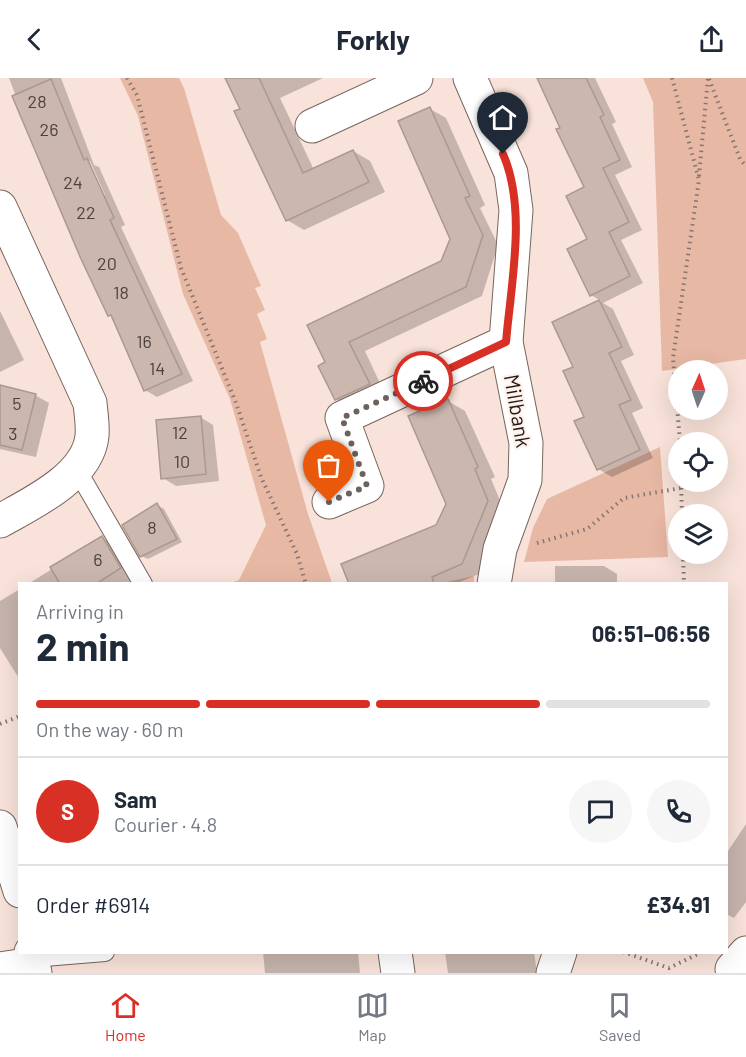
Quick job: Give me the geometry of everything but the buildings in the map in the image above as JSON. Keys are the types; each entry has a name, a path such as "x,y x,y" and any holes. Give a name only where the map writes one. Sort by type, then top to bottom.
{"street":[{"path":"312,126 416,78"},
{"name":"Millbank","path":"470,78 511,173 516,210 506,342 526,443 525,480 500,549 494,582"},
{"path":"0,207 90,403 92,438 77,470 39,500 0,521"},
{"name":"Millbank","path":"329,502 367,486 342,418 506,342"},
{"path":"0,827 18,885"},
{"path":"395,954 398,973"},
{"path":"553,973 559,954"},
{"path":"0,969 33,962"}],"lane":[{"path":"77,470 142,582"},
{"path":"33,962 91,954"}],"path":[{"path":"127,78 137,95 181,268 236,403 261,477 297,554 305,582"},
{"path":"672,78 699,180"},
{"path":"679,432 673,358 699,180 708,78 740,159 746,166"},
{"path":"500,549 546,542 587,529 624,498 668,490"},
{"path":"683,564 684,582"},
{"path":"0,724 18,717"},
{"path":"628,954 669,968 698,954"}],"shaded area":[{"path":"120,78 179,78 184,88 221,215 238,233 261,286 255,288 265,310 257,314 267,339 260,342 308,514 332,582 234,582 239,580 266,525 230,399 183,294 138,116"},
{"path":"643,78 746,78 746,359 728,362 668,360 668,370 662,371 653,102"},
{"path":"660,447 668,557 524,562 533,528 547,499"},
{"path":"474,576 474,582 447,582"}],"way so far":[{"path":"329,502 367,486 342,418 423,381"}],"route":[{"path":"423,381 506,342 516,210 511,173 503,154"}]}
